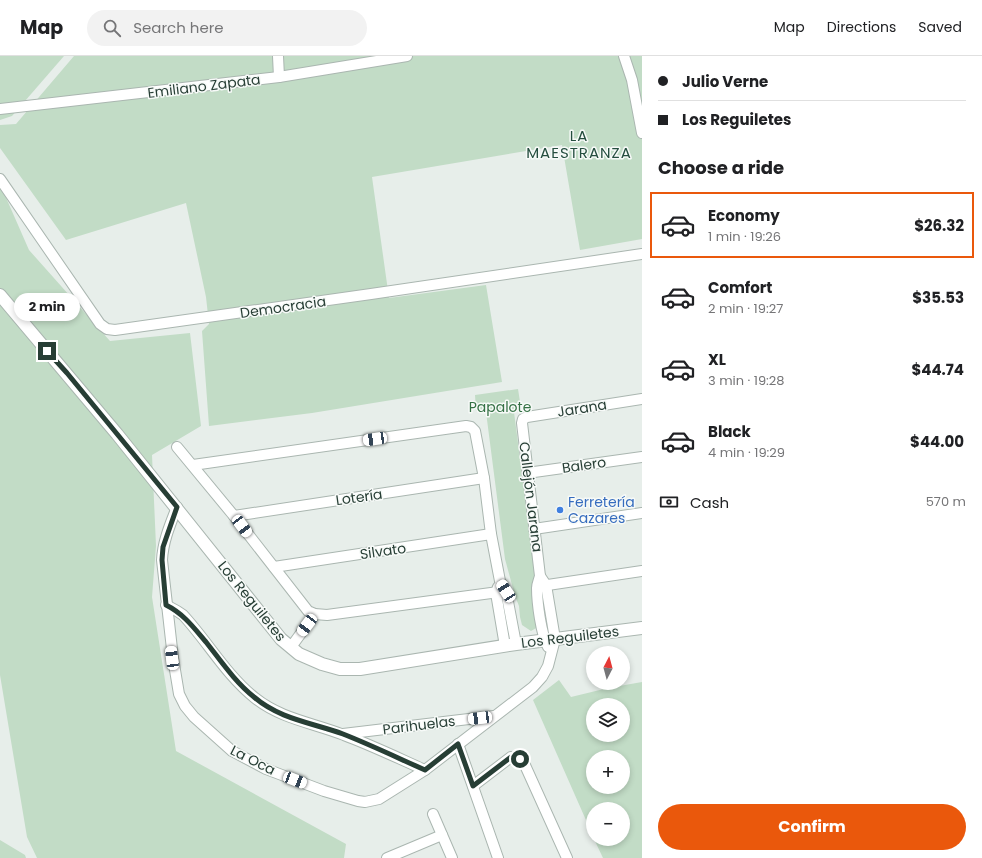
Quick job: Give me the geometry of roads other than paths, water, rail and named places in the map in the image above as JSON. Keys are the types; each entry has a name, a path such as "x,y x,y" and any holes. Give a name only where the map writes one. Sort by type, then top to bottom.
{"street":[{"path":"278,56 279,76"},
{"name":"Emiliano Zapata","path":"0,109 279,76 407,56"},
{"path":"624,56 632,80 642,133"},
{"name":"Democracia","path":"0,179 100,324 107,329 116,330 642,254"},
{"name":"Los Reguiletes","path":"0,295 72,379 177,507 281,638 299,654 322,664 340,669 360,669 511,645 642,628"},
{"name":"Jarana","path":"523,419 527,417 642,399"},
{"name":"Callejón Jarana","path":"523,419 522,423 527,473 550,640"},
{"path":"193,465 466,426 471,427 475,432 484,478 501,592 511,645"},
{"path":"177,446 308,611 315,614 327,615 501,592"},
{"name":"Balero","path":"527,473 642,457"},
{"name":"Lotería","path":"234,516 484,478"},
{"name":"La Oca","path":"177,507 163,547 162,571 172,658 179,694 185,706 194,717 232,751 266,769 324,791 365,802 379,800 425,770 533,687 542,677 552,655 550,640"},
{"path":"534,529 642,513"},
{"name":"Silvato","path":"274,567 492,534"},
{"path":"542,586 642,571"},
{"name":"Parihuelas","path":"166,605 177,610 230,673 254,697 269,708 290,717 343,734 425,770"},
{"path":"291,647 315,614"},
{"name":"Parihuelas","path":"343,734 495,716"},
{"path":"458,744 498,858"},
{"path":"473,786 511,757 520,759 524,763 567,858"},
{"path":"433,814 452,858"},
{"path":"387,858 442,834"}],"place":[{"name":"Ferretería Cazares","path":"560,510"}],"district":[{"name":"LA MAESTRANZA","path":"579,144"}],"park label":[{"name":"Papalote","path":"500,407"}]}
